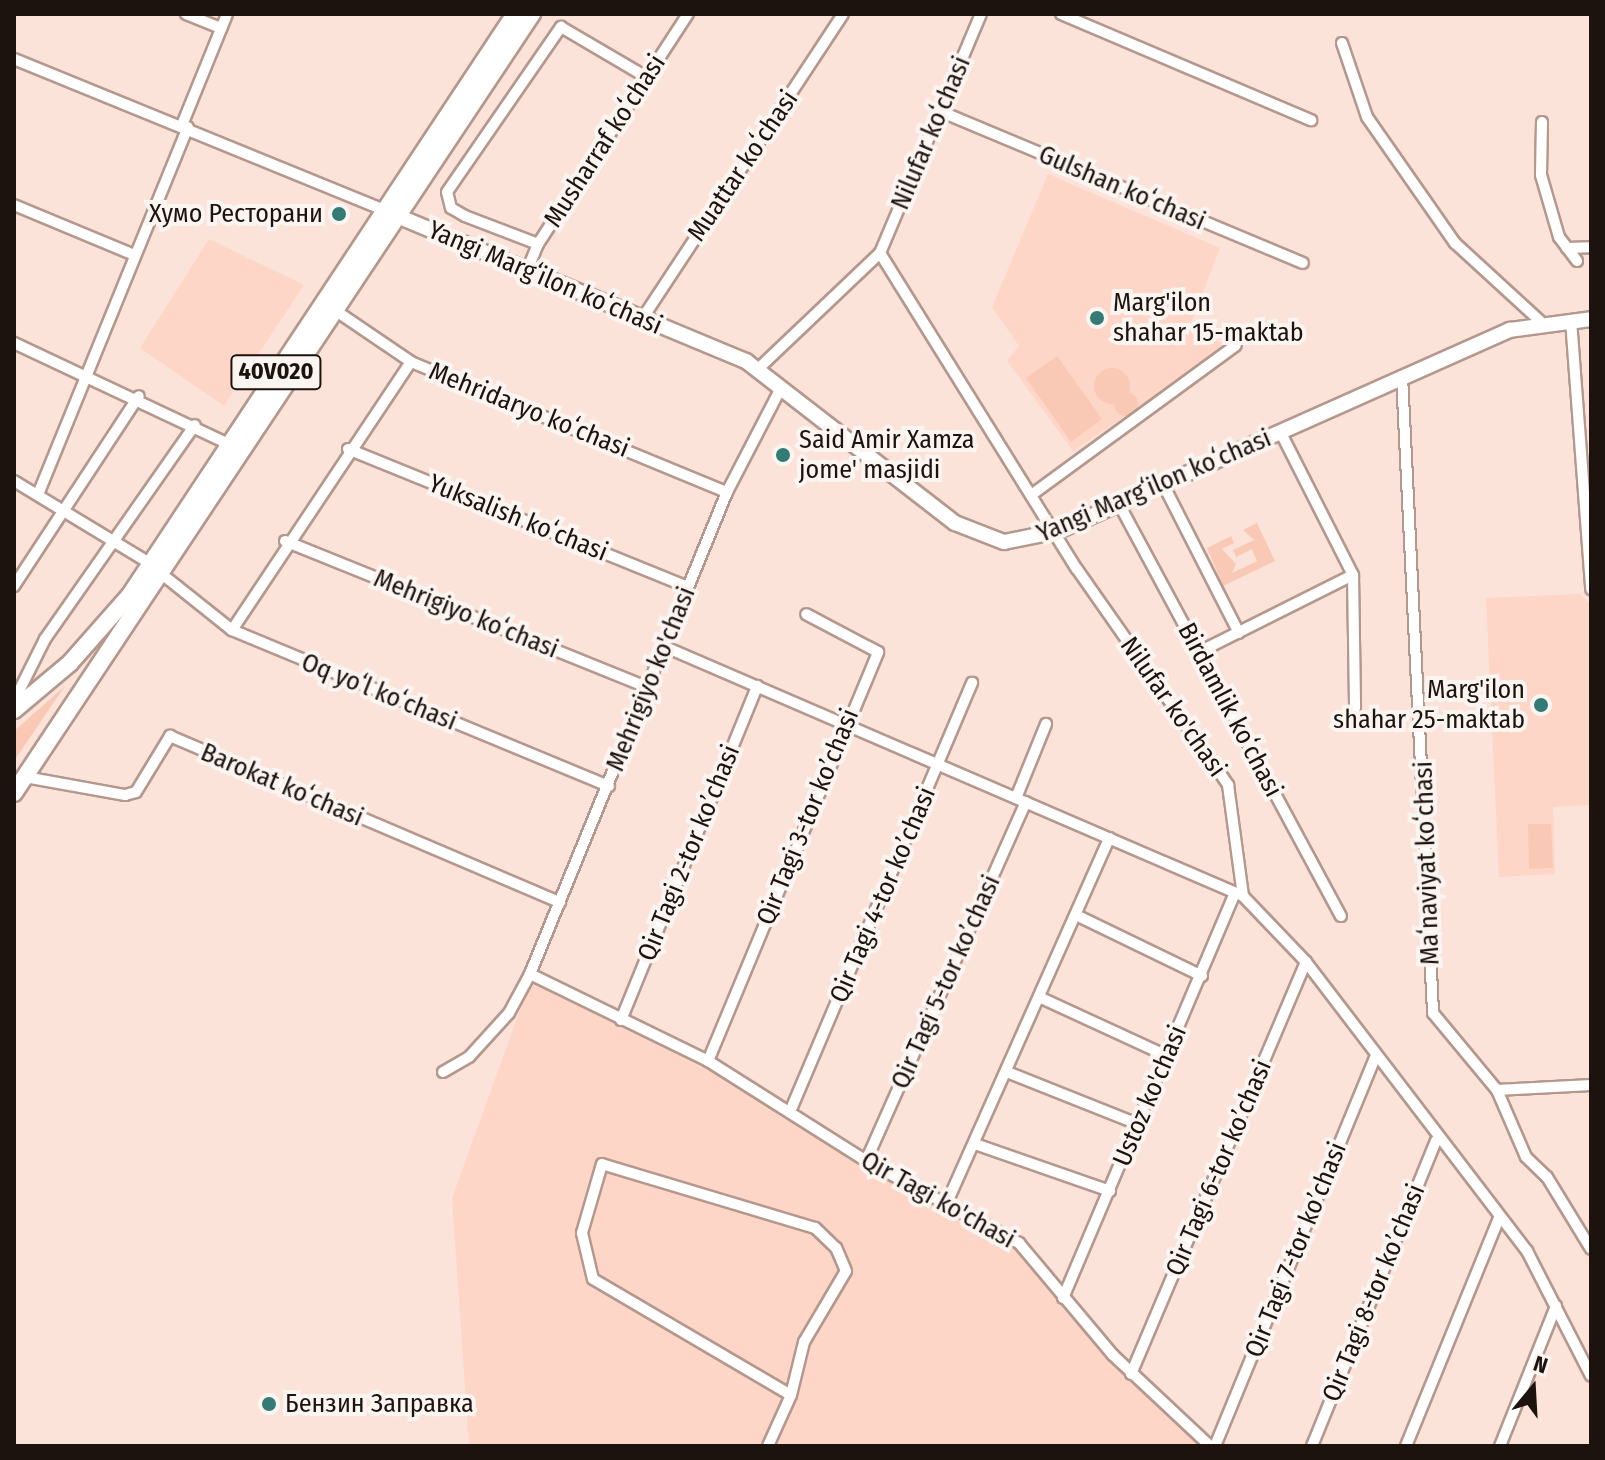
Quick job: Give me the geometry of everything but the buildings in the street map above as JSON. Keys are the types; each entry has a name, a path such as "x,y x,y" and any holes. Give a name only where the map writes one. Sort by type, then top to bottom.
{"main road":[{"name":"40V020","path":"14,793 157,570 229,444 382,209 515,14"},
{"name":"40V020","path":"14,710 97,634 157,570 339,313 532,14"},
{"name":"Yangi Margʻilon koʻchasi","path":"382,209 757,370 965,530 1004,542 1058,531 1402,376 1540,321 1591,319"}],"street":[{"path":"186,14 221,28"},
{"path":"39,492 88,374 227,14"},
{"name":"Musharraf koʻchasi","path":"527,271 538,244 688,14"},
{"name":"Muattar koʻchasi","path":"642,319 843,14"},
{"name":"Nilufar koʻchasi","path":"757,370 880,253 981,14"},
{"path":"1061,14 1311,120"},
{"path":"538,244 451,208 447,192 561,27 648,78"},
{"path":"1342,43 1367,117 1455,243 1540,321"},
{"path":"14,59 185,126 382,209"},
{"name":"Gulshan koʻchasi","path":"942,112 1303,263"},
{"path":"1542,122 1541,175 1567,248 1577,261"},
{"path":"14,205 134,255"},
{"path":"1567,248 1591,247"},
{"path":"880,253 1058,531"},
{"name":"Mehridaryo koʻchasi","path":"339,313 411,362 727,492"},
{"path":"1571,320 1591,589"},
{"path":"14,343 139,396 229,444"},
{"path":"1034,493 1236,345"},
{"path":"232,630 285,541 411,362"},
{"name":"Maʻnaviyat koʻchasi","path":"1402,376 1433,1013 1497,1090 1526,1157 1547,1177 1591,1249"},
{"name":"Mehrigiyo ko'chasi","path":"443,1072 469,1057 509,1013 530,974 727,492 781,388"},
{"path":"14,586 139,396"},
{"path":"14,701 45,639 195,425"},
{"path":"1280,431 1353,575 1355,708"},
{"name":"Yuksalish koʻchasi","path":"348,449 688,587"},
{"name":"Oq yoʻl koʻchasi","path":"14,481 39,492 157,570 232,630 609,786"},
{"path":"1163,484 1239,633"},
{"name":"Birdamlik koʻchasi","path":"1119,504 1341,916"},
{"name":"Nilufar ko'chasi","path":"1058,531 1077,569 1228,785 1239,894"},
{"name":"Mehrigiyo koʻchasi","path":"285,541 646,687"},
{"path":"1199,652 1353,575"},
{"name":"Qir Tagi 3-tor koʼchasi","path":"708,1061 845,725 878,652 806,614"},
{"path":"663,646 1239,894 1306,962 1436,1141 1527,1251 1591,1376"},
{"name":"Qir Tagi 4-tor koʼchasi","path":"792,1107 972,683"},
{"name":"Qir Tagi 2-tor koʼchasi","path":"621,1020 757,686"},
{"name":"Qir Tagi 5-tor koʼchasi","path":"866,1161 1021,800 1046,724"},
{"name":"Barokat koʻchasi","path":"25,777 125,795 136,792 170,736 560,902"},
{"path":"945,1207 1109,838"},
{"name":"Ustoz ko'chasi","path":"1063,1298 1239,894"},
{"path":"1076,915 1202,976"},
{"name":"Qir Tagi 6-tor koʼchasi","path":"1131,1374 1306,962"},
{"name":"Qir Tagi ko'chasi","path":"530,974 708,1061 792,1107 866,1161 945,1207 1019,1243 1131,1374 1212,1446"},
{"path":"1039,997 1167,1056"},
{"name":"Qir Tagi 7-tor koʼchasi","path":"1212,1446 1376,1055"},
{"path":"1007,1072 1138,1124"},
{"path":"1497,1090 1591,1085"},
{"name":"Qir Tagi 8-tor koʼchasi","path":"1312,1446 1436,1141"},
{"path":"975,1144 1110,1191"},
{"path":"768,1446 791,1395 804,1342 846,1271 836,1248 815,1228 602,1164 582,1233 593,1279 791,1395"},
{"path":"1406,1446 1499,1218"},
{"path":"1500,1446 1556,1306"}],"shaded area":[{"name":"Marg'ilon shahar 15-maktab","path":"1048,174 1220,248 1189,329 1230,346 1073,451 1007,361 1019,346 992,307"},
{"path":"209,239 304,285 224,406 140,348"},
{"path":"1057,356 1102,419 1071,442 1026,378"},
{"path":"1112,368 1125,373 1130,386 1125,399 1112,404 1099,399 1094,386 1099,373"},
{"path":"1126,392 1135,395 1138,404 1135,413 1126,416 1117,413 1114,404 1117,395"},
{"path":"1257,523 1275,561 1223,586 1207,548 1231,536 1234,543 1222,549 1236,564 1232,573 1257,561 1252,549 1236,557 1233,550 1254,540 1243,530"},
{"name":"Marg'ilon shahar 25-maktab","path":"1580,594 1591,605 1591,805 1553,807 1555,874 1499,877 1486,598"},
{"path":"65,686 14,761 14,731"},
{"path":"1528,824 1551,824 1553,868 1529,869"},
{"path":"532,977 711,1064 1016,1244 1111,1359 1199,1446 469,1446 452,1198"}],"place":[{"name":"Хумо Ресторани","path":"339,214"},
{"name":"Marg'ilon shahar 15-maktab","path":"1097,318"},
{"name":"Said Amir Xamza jome' masjidi","path":"783,455"},
{"name":"Marg'ilon shahar 25-maktab","path":"1541,705"},
{"name":"Бензин Заправка","path":"269,1404"}]}
